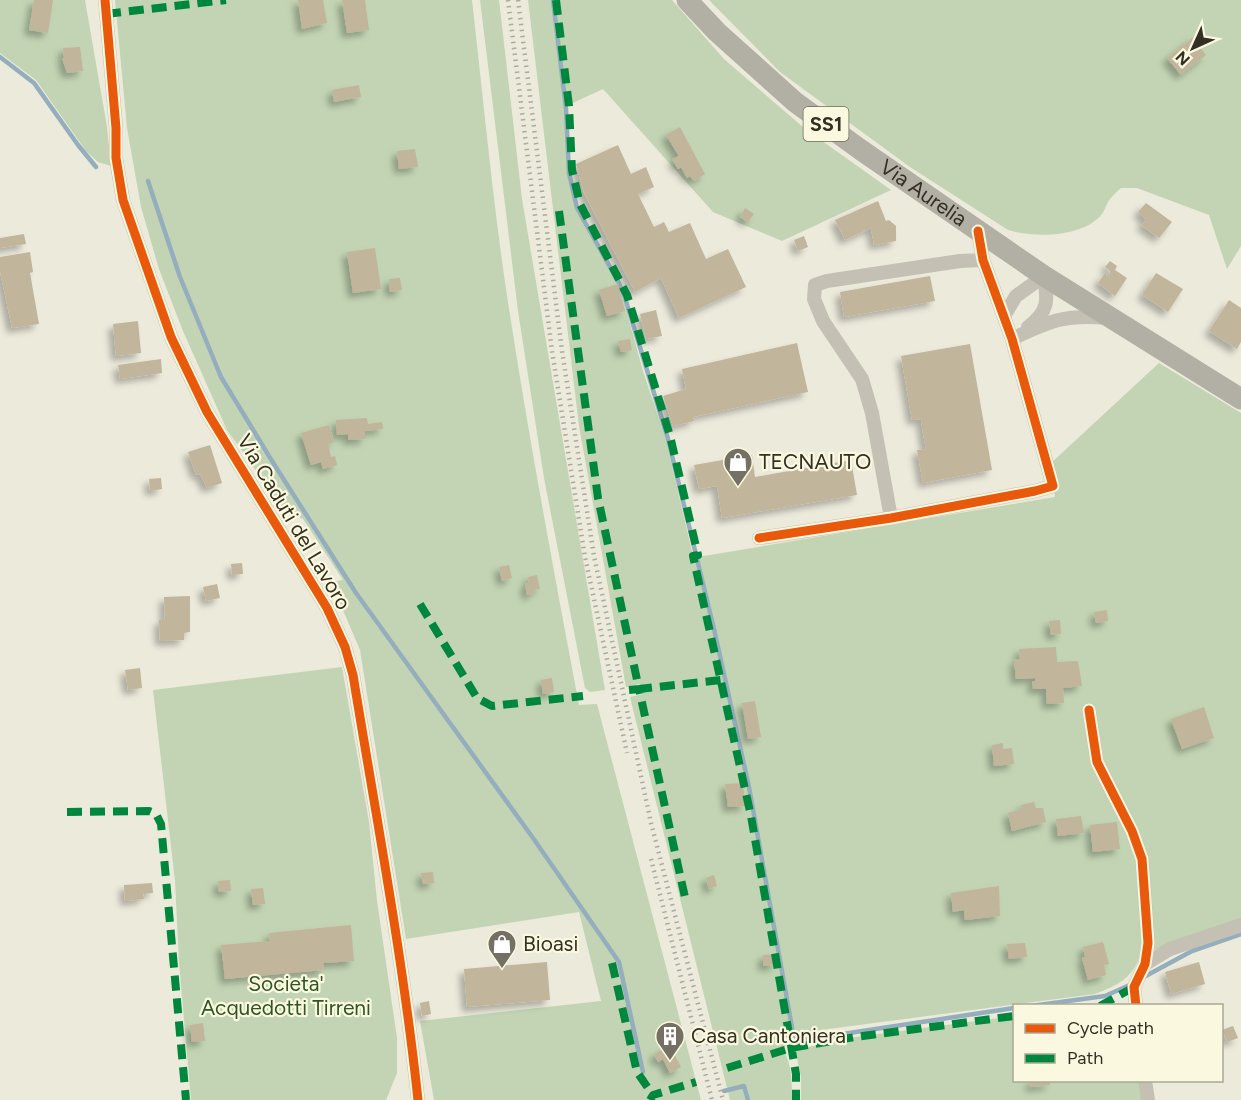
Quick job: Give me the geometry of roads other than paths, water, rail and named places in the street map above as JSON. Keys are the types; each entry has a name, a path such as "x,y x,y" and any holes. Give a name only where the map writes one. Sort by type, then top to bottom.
{"main road":[{"name":"Via Aurelia","path":"687,0 717,32 795,102 861,150 1044,276 1241,399"}],"street":[{"name":"Via Caduti del Lavoro","path":"105,0 116,128 116,158 123,200 171,337 207,412 327,608 348,657 353,675 390,899 418,1100"},
{"path":"759,538 891,518 1053,486 1012,339 983,260 978,231"},
{"path":"891,518 872,413 862,379 823,321 813,299 815,285 827,281 960,261 983,260"},
{"path":"1004,316 1016,296 1044,276 1047,296 1045,310 1039,319 1012,339"},
{"path":"1012,339 1060,318 1086,316 1113,319"},
{"path":"1089,710 1097,762 1132,831 1142,859 1148,943 1145,963 1134,987 1136,1004"},
{"path":"1145,963 1170,949 1241,925"},
{"path":"1145,1082 1148,1100"}],"waterway":[{"path":"553,0 566,109 569,173 577,208 625,298 668,439 749,787 793,1033 803,1040 1013,1008"},
{"path":"0,57 34,83 96,167"},
{"path":"148,181 180,277 221,377 356,593 533,838 619,962 643,1072"},
{"path":"1142,978 1192,951 1241,934"},
{"path":"1046,1004 1105,996 1132,984"},
{"path":"724,1091 744,1086 748,1100"}],"railway":[{"path":"508,0 552,351 585,557 627,753"},
{"path":"518,0 562,351 594,556 651,823 723,1100"},
{"path":"651,859 712,1100"}],"place":[{"name":"TECNAUTO","path":"738,488"},
{"name":"Bioasi","path":"502,970"},
{"name":"Casa Cantoniera","path":"670,1062"}],"park label":[{"name":"Societa' Acquedotti Tirreni","path":"286,996"}]}
